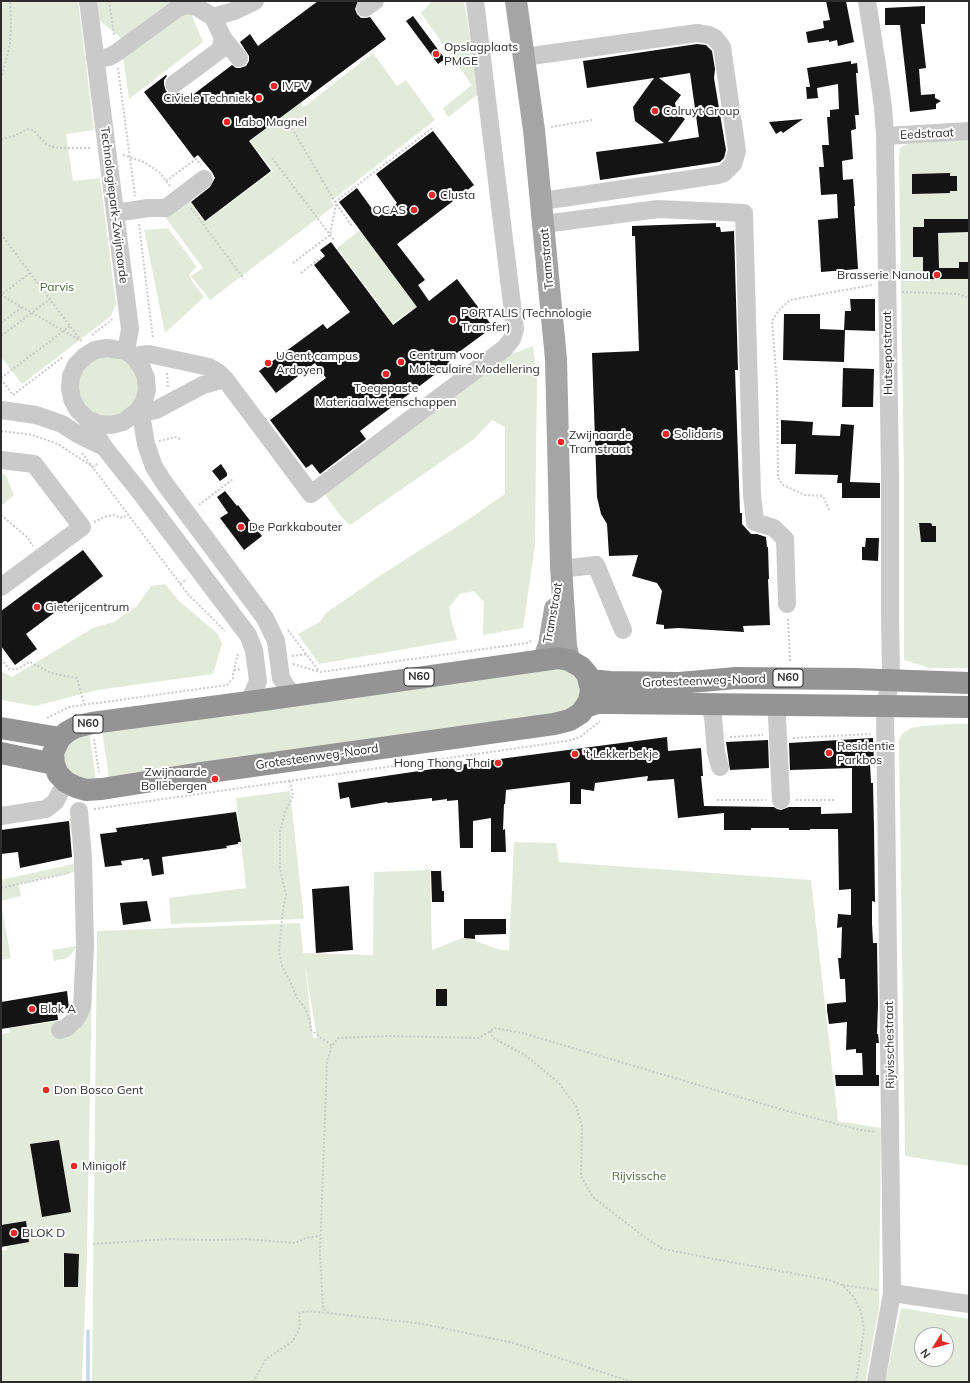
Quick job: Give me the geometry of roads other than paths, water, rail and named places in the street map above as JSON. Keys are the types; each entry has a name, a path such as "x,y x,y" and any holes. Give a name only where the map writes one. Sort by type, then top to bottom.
{"highway":[{"name":"N60","path":"60,773 53,752 60,738 76,727 88,710 249,702 558,658 569,660"},
{"path":"569,660 581,667 587,674 591,689 586,707"},
{"name":"Grotesteenweg-Noord","path":"589,680 610,682 679,683 736,678 891,679"},
{"name":"N60","path":"891,679 969,683"},
{"name":"Grotesteenweg-Noord","path":"1,753 45,761 76,787 86,790 102,789 202,773 554,724 577,717 586,707 597,703 885,706"},
{"name":"N60","path":"885,706 969,707"},
{"name":"N60","path":"1,728 60,738"}],"main road":[{"name":"Tramstraat","path":"516,1 534,130 542,201 556,359 561,566 566,646 569,660"},
{"name":"Tramstraat","path":"543,660 549,645 561,566"}],"street":[{"name":"Technologiepark-Zwijnaarde","path":"88,1 130,329 130,355"},
{"path":"213,17 234,11 255,1"},
{"path":"249,702 258,681 252,642 143,496 104,447 87,419 77,410 72,399 70,388 71,376 76,365 84,356 87,348 95,350 108,348 130,355 149,354 209,367 218,372 225,379 311,494 505,348 512,339 515,329 475,1"},
{"name":"Hutsepotstraat","path":"867,1 883,107 885,136 890,476 891,679 885,706"},
{"path":"95,59 109,57 116,53 178,8 187,5 197,6 213,17 223,38 240,58"},
{"path":"524,57 697,33 709,35 715,38 722,47 737,152 733,164 724,173 718,175 542,201"},
{"path":"174,84 220,50 223,38"},
{"name":"Eedstraat","path":"885,136 969,131"},
{"path":"115,214 137,210 166,208 205,174"},
{"path":"544,224 658,209 744,214 752,486 755,522 774,528 785,539 788,604"},
{"path":"130,355 142,368 146,378 147,390 144,401 150,411 146,444 154,467 211,546 266,618 276,641 281,678 288,689 296,695"},
{"path":"87,419 99,424 111,425 123,422 150,411 203,385 225,379"},
{"path":"1,410 36,415 62,424 79,435 104,447"},
{"path":"1,460 34,464 82,527 1,587"},
{"path":"160,477 166,508 181,529 189,558"},
{"path":"143,496 166,508"},
{"path":"181,529 211,546"},
{"path":"561,566 569,568 596,565 623,630"},
{"path":"709,704 713,717 716,752 720,767"},
{"path":"778,704 781,800"},
{"name":"Rijvisschestraat","path":"876,1382 892,1293 885,706"},
{"path":"1,816 46,809 56,802 60,773"},
{"path":"60,1030 66,1028 75,1020 82,1006 85,947 84,870 79,811"},
{"path":"892,1293 969,1304"}],"waterway":[{"path":"88,1331 88,1382"}],"place":[{"name":"Opslagplaats PMGE","path":"436,54"},
{"name":"IVPV","path":"274,86"},
{"name":"Civiele Techniek","path":"259,98"},
{"name":"Colruyt Group","path":"655,111"},
{"name":"Labo Magnel","path":"227,122"},
{"name":"Clusta","path":"432,195"},
{"name":"OCAS","path":"414,210"},
{"name":"Brasserie Nanou","path":"937,275"},
{"name":"PORTALIS (Technologie Transfer)","path":"453,320"},
{"name":"Centrum voor Moleculaire Modellering","path":"401,362"},
{"name":"UGent campus Ardoyen","path":"268,363"},
{"name":"Toegepaste Materiaalwetenschappen","path":"386,374"},
{"name":"Solidaris","path":"666,434"},
{"name":"Zwijnaarde Tramstraat","path":"561,442"},
{"name":"De Parkkabouter","path":"241,527"},
{"name":"Gieterijcentrum","path":"37,607"},
{"name":"Residentie Parkbos","path":"829,753"},
{"name":"'t Lekkerbekje","path":"575,754"},
{"name":"Hong Thong Thai","path":"498,763"},
{"name":"Zwijnaarde Bollebergen","path":"215,779"},
{"name":"Blok A","path":"32,1009"},
{"name":"Don Bosco Gent","path":"46,1090"},
{"name":"Minigolf","path":"74,1166"},
{"name":"BLOK D","path":"14,1233"}],"park label":[{"name":"Parvis","path":"57,287"},
{"name":"Rijvissche","path":"639,1176"}]}
